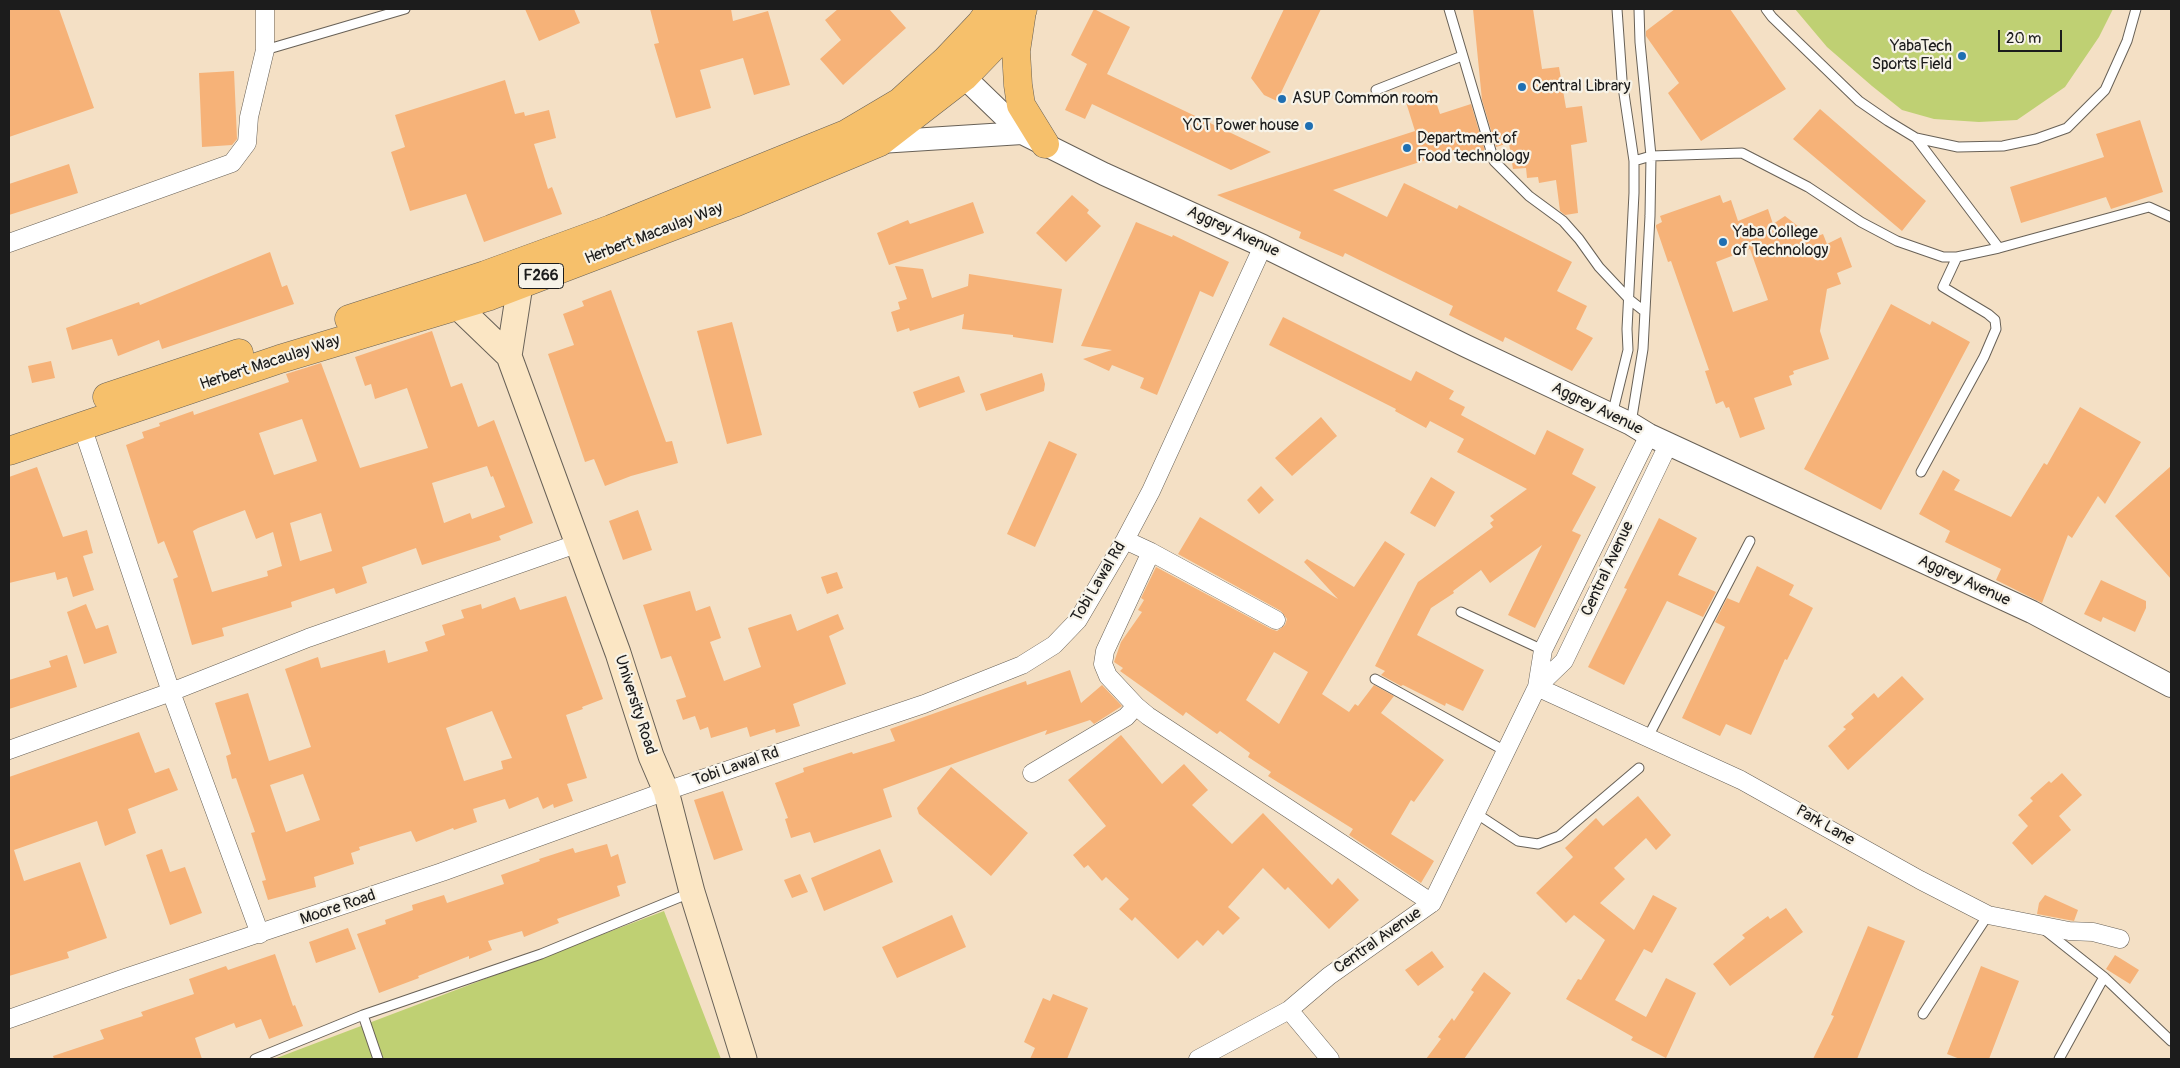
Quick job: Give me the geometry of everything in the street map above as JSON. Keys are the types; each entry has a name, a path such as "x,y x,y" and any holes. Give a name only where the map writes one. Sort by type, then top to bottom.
{"highway":[{"name":"Herbert Macaulay Way","path":"9,433 241,352 494,272 620,226 846,134 900,102 946,60 981,23 991,9"},
{"name":"Herbert Macaulay Way","path":"9,451 280,359 520,285 734,203 880,142 964,77 991,49 1023,9"},
{"path":"1023,9 1016,51 1018,85 1022,105 1034,139"}],"main road":[{"path":"510,356 520,285"},
{"path":"456,306 510,356"},
{"name":"University Road","path":"510,356 618,653 651,756 666,791 692,892 744,1059"}],"street":[{"path":"9,243 232,163 247,143 249,117 265,50 265,9"},
{"path":"964,77 1034,139"},
{"path":"880,142 1034,139"},
{"name":"Aggrey Avenue","path":"1034,139 1104,174 1263,246 1640,429 2032,612 2171,686"},
{"name":"Tobi Lawal Rd","path":"666,791 924,704 1022,665 1054,645 1078,620 1125,540 1151,491 1263,246"},
{"path":"82,426 171,692 260,934"},
{"name":"Central Avenue","path":"1198,1059 1289,1010 1330,976 1432,903 1477,814 1537,687 1543,650 1615,504 1640,429"},
{"name":"Central Avenue","path":"1537,687 1564,661 1634,515 1640,429"},
{"path":"1615,504 1634,515"},
{"path":"1125,540 1151,552 1276,620"},
{"path":"9,750 171,692 308,638 579,543"},
{"path":"1151,552 1105,651 1103,664 1108,676 1148,716 1432,903"},
{"name":"Park Lane","path":"1537,687 1741,780 1920,880 1988,915 2040,926 2093,932 2120,940"},
{"path":"1032,773 1126,717 1136,706"},
{"name":"Moore Road","path":"9,1020 122,979 543,837 666,791"},
{"path":"1289,1010 1330,1059"}],"lane":[{"path":"265,50 406,9"},
{"path":"1449,9 1494,161 1509,179 1563,221 1579,239 1599,267 1630,300 1644,311"},
{"path":"1617,9 1622,80 1634,161 1630,300 1627,329 1628,350 1640,429"},
{"path":"1639,9 1651,156 1648,273 1644,311 1640,429"},
{"path":"1766,9 1859,101 1916,138 1958,147 2003,146 2036,139 2066,128 2105,90 2127,41 2136,9"},
{"path":"1376,90 1462,56"},
{"path":"1916,138 1999,248"},
{"path":"1634,161 1651,156 1742,153 1808,186 1861,222 1898,241 1943,257 1957,257 1999,248 2149,206 2171,217"},
{"path":"1921,472 1984,357 1996,329 1995,320 1988,314 1943,287 1957,257"},
{"path":"1648,737 1750,541"},
{"path":"1461,612 1543,650"},
{"path":"1375,679 1507,752"},
{"path":"1477,814 1518,841 1538,844 1559,836 1638,768"},
{"path":"255,1059 364,1015 541,954 692,892"},
{"path":"1923,1014 1988,915"},
{"path":"2040,926 2104,977 2171,1041"},
{"path":"2059,1059 2104,977"},
{"path":"364,1015 378,1059"}],"green space":[{"name":"YabaTech Sports Field","path":"1795,9 2113,9 2099,37 2065,87 2017,120 1979,122 1934,119 1902,110 1827,47"},
{"path":"664,911 721,1059 274,1059"}],"building":[{"path":"9,9 59,9 94,108 9,137"},
{"path":"525,9 574,9 580,23 539,41"},
{"path":"650,9 731,9 733,21 768,11 790,85 754,95 743,58 700,70 711,108 676,118 654,44 659,43"},
{"path":"838,9 889,9 906,28 843,85 820,59 841,40 825,20"},
{"path":"1094,9 1130,27 1107,74 1271,152 1231,170 1092,104 1085,119 1065,110 1087,64 1071,55"},
{"path":"1284,9 1321,9 1277,101 1264,95 1251,78"},
{"name":"Central Library","path":"1473,9 1533,9 1542,69 1559,67 1566,108 1582,106 1587,142 1571,145 1578,213 1565,215 1560,211 1556,180 1539,183 1538,177 1527,178 1526,168 1513,169 1509,143 1496,147 1482,100"},
{"path":"1675,9 1730,9 1786,89 1701,141 1668,93 1679,83 1646,36 1646,31"},
{"path":"234,71 237,139 232,145 202,147 199,73"},
{"path":"505,80 515,114 524,112 525,116 549,110 556,138 534,144 548,189 552,187 562,214 484,242 466,194 410,211 391,152 405,147 395,115"},
{"path":"1432,90 1440,114 1471,104 1485,151 1463,158 1460,149 1333,190 1387,217 1404,183 1457,209 1459,205 1572,262 1557,291 1587,306 1576,329 1593,338 1572,371 1505,337 1503,342 1449,315 1453,306 1345,253 1343,257 1299,238 1301,232 1217,195 1415,131 1405,99"},
{"path":"1820,109 1926,201 1902,231 1793,139"},
{"path":"2140,120 2163,192 2111,209 2106,197 2021,223 2010,187 2104,157 2096,134"},
{"path":"69,164 78,193 9,215 9,184"},
{"path":"1072,195 1089,210 1087,213 1101,226 1066,262 1036,233"},
{"path":"1720,195 1723,203 1731,200 1738,221 1768,209 1773,224 1785,216 1813,238 1823,234 1827,244 1841,237 1852,267 1837,273 1841,284 1827,289 1820,331 1829,359 1793,371 1794,374 1789,376 1792,385 1754,398 1765,429 1740,438 1729,407 1726,408 1723,401 1716,404 1705,371 1709,370 1671,261 1668,262 1656,227 1656,225 1662,222 1660,216","holes":["1750,249 1768,300 1733,312 1716,262"]},
{"path":"973,202 984,233 889,265 877,233 908,220 910,224"},
{"path":"1136,222 1172,237 1173,235 1229,262 1213,297 1200,291 1157,395 1140,388 1144,378 1112,365 1109,371 1083,359 1112,350 1081,346"},
{"path":"270,252 282,287 287,285 294,304 162,349 159,340 118,356 112,339 72,350 66,328 139,302 140,305"},
{"path":"895,266 923,269 932,298 968,286 969,274 1062,289 1053,343 1013,337 1013,335 962,329 964,314 910,331 909,328 897,332 891,312 900,309 898,302 907,299"},
{"path":"611,290 666,442 672,441 678,463 631,476 605,486 594,459 585,462 548,354 574,345 563,314 584,306 582,301"},
{"path":"1891,304 1930,325 1932,321 1970,342 1881,510 1804,469"},
{"path":"1283,317 1411,381 1416,371 1454,391 1449,399 1465,407 1461,415 1535,455 1547,430 1584,449 1572,474 1596,487 1572,531 1581,535 1535,628 1508,615 1542,545 1490,583 1481,570 1453,591 1454,593 1431,608 1417,635 1484,670 1463,711 1446,703 1445,706 1403,685 1401,686 1381,675 1385,671 1375,666 1418,582 1493,527 1490,523 1494,520 1490,516 1527,489 1457,452 1464,439 1430,421 1426,428 1395,411 1396,409 1269,345"},
{"path":"732,322 762,435 727,444 697,331"},
{"path":"432,331 451,387 462,383 478,427 494,420 533,523 499,536 501,540 422,565 416,548 362,567 367,583 336,594 334,588 291,602 292,607 222,628 224,636 192,645 173,579 178,577 164,541 158,544 126,445 144,438 142,432 160,426 159,423 193,411 194,415 289,382 286,374 321,363 360,468 428,448 407,388 375,399 371,384 365,386 355,357","holes":["302,419 317,461 274,475 259,433","487,466 505,507 472,519 470,513 444,523 432,483","245,510 256,539 273,532 282,566 267,571 268,576 212,592 193,531","321,513 332,551 300,561 290,523"]},
{"path":"51,361 55,378 32,383 28,366"},
{"path":"1042,373 1045,384 1044,391 986,411 980,394"},
{"path":"959,376 965,392 919,408 913,392"},
{"path":"2080,407 2141,442 2105,504 2098,496 2072,538 2068,535 2042,603 1996,580 2001,569 1945,542 1950,531 1919,514 1943,470 1960,480 1954,490 2011,517 2044,463 2047,465"},
{"path":"1321,417 1337,436 1292,476 1275,458"},
{"path":"1049,441 1077,454 1035,547 1007,534"},
{"path":"2171,466 2171,579 2115,516"},
{"path":"37,467 63,537 87,530 93,553 83,556 94,590 73,597 67,577 57,580 55,572 9,583 9,477"},
{"path":"1431,477 1455,492 1435,527 1410,513"},
{"path":"1261,486 1274,500 1259,514 1247,500"},
{"path":"638,510 652,550 623,560 609,521"},
{"path":"1200,517 1338,599 1304,562 1307,559 1354,587 1385,541 1405,554 1322,694 1349,712 1355,704 1358,706 1374,685 1394,696 1381,713 1444,760 1414,802 1411,800 1391,834 1434,861 1421,883 1349,835 1353,829 1268,776 1271,772 1248,757 1250,753 1220,731 1217,734 1186,712 1183,716 1120,671 1123,668 1114,662 1121,642 1142,612 1138,610 1144,600 1141,598 1156,567 1271,629 1277,631 1285,625 1287,619 1281,611 1178,554","holes":["1274,652 1308,672 1279,724 1246,700"]},
{"path":"1659,518 1697,538 1678,575 1716,592 1703,617 1667,601 1624,685 1588,667 1627,589 1624,588"},
{"path":"1757,566 1794,585 1789,595 1813,608 1787,660 1785,659 1751,735 1726,724 1720,736 1682,718 1725,627 1715,622 1727,598 1739,603"},
{"path":"837,572 843,588 827,594 821,577"},
{"path":"2101,580 2146,601 2146,608 2135,632 2103,617 2101,622 2084,614"},
{"path":"690,591 696,611 710,606 721,638 710,642 724,681 761,667 748,628 791,614 797,631 838,614 844,629 829,636 846,684 793,704 800,726 776,733 775,729 750,737 747,727 711,738 708,727 700,730 695,716 683,720 676,700 686,697 671,656 661,659 643,605"},
{"path":"566,596 603,699 566,715 587,778 567,784 573,801 554,808 553,804 543,809 538,797 509,809 505,799 473,809 477,822 454,830 453,828 416,842 411,831 359,847 360,850 351,853 354,864 314,877 316,887 268,900 262,881 266,880 251,833 255,832 236,778 232,779 226,756 231,754 215,703 248,693 269,761 311,747 285,669 318,657 321,668 385,650 388,663 428,651 425,642 445,635 442,625 464,618 461,610 481,604 482,609 515,597 520,610","holes":["492,711 512,758 501,761 503,769 464,781 446,728","303,774 320,820 286,832 270,785"]},
{"path":"86,604 96,629 108,625 117,653 84,664 67,612"},
{"path":"67,655 77,687 9,709 9,680 51,667 49,661"},
{"path":"1070,670 1081,703 1102,685 1122,706 1094,724 1090,720 1045,735 1047,730 883,789 892,817 814,843 810,832 791,838 785,819 788,818 775,783 804,772 803,768 852,752 853,754 895,741 890,729 1026,681 1027,685"},
{"path":"1902,676 1924,699 1848,770 1828,746 1846,729 1843,727 1854,718 1851,714 1874,693 1878,698"},
{"path":"139,732 155,773 169,768 178,790 128,809 136,833 105,846 97,821 14,850 24,881 80,862 107,938 67,952 69,958 9,976 9,777"},
{"path":"1121,735 1162,784 1184,764 1208,790 1192,805 1232,844 1263,813 1332,885 1338,878 1359,900 1329,929 1288,887 1285,890 1263,868 1228,907 1240,918 1223,935 1218,930 1203,946 1197,940 1178,959 1135,917 1132,921 1119,909 1129,899 1106,877 1102,881 1088,865 1084,868 1073,855 1106,826 1068,780"},
{"path":"951,767 1028,833 991,876 919,814 917,808"},
{"path":"2062,773 2082,795 2059,816 2071,830 2032,865 2012,843 2028,826 2018,815 2033,801 2030,798 2049,781 2051,783"},
{"path":"723,791 743,850 714,860 694,800"},
{"path":"1638,796 1671,835 1656,850 1646,838 1614,868 1625,879 1600,903 1634,930 1653,895 1677,908 1652,953 1644,949 1615,1000 1646,1017 1666,978 1696,993 1666,1058 1631,1040 1633,1037 1566,999 1578,979 1581,980 1605,940 1574,915 1566,923 1536,893 1573,857 1565,848 1596,818 1603,826"},
{"path":"607,844 611,857 618,854 626,883 617,886 620,896 557,919 559,923 524,937 522,931 488,941 492,950 469,959 469,956 379,993 357,934 386,924 385,920 413,910 412,905 444,895 447,903 504,884 501,875 540,861 539,859 573,848 575,853"},
{"path":"162,849 170,872 185,867 202,913 170,925 146,855"},
{"path":"880,849 893,882 824,911 811,878"},
{"path":"800,874 808,892 792,898 784,880"},
{"path":"2045,895 2078,910 2074,921 2037,914 2039,903"},
{"path":"1786,908 1803,932 1730,986 1713,964 1745,938 1742,935 1768,916 1770,919"},
{"path":"952,915 966,947 897,978 882,947"},
{"path":"1868,926 1905,941 1857,1059 1813,1059 1834,1016 1831,1015"},
{"path":"348,928 356,949 316,963 309,942"},
{"path":"1432,951 1444,967 1418,986 1405,970"},
{"path":"275,954 293,1006 295,1005 303,1026 269,1039 261,1019 236,1028 234,1023 195,1038 202,1059 54,1059 53,1056 104,1039 100,1030 143,1016 141,1012 194,994 189,979 226,966 228,970"},
{"path":"2115,955 2139,970 2130,984 2106,969"},
{"path":"1981,966 2019,981 1989,1059 1960,1059 1947,1054"},
{"path":"1484,972 1511,993 1464,1059 1426,1059 1441,1039 1438,1037 1452,1018 1454,1021 1474,992 1471,990"},
{"path":"1053,994 1088,1008 1067,1059 1030,1059 1035,1048 1024,1042 1043,998 1050,1001"}],"place":[{"name":"YabaTech Sports Field","path":"1962,56"},
{"name":"Central Library","path":"1522,87"},
{"name":"ASUP Common room","path":"1282,99"},
{"name":"YCT Power house","path":"1309,126"},
{"name":"Department of Food technology","path":"1407,148"},
{"name":"Yaba College of Technology","path":"1723,242"}]}
